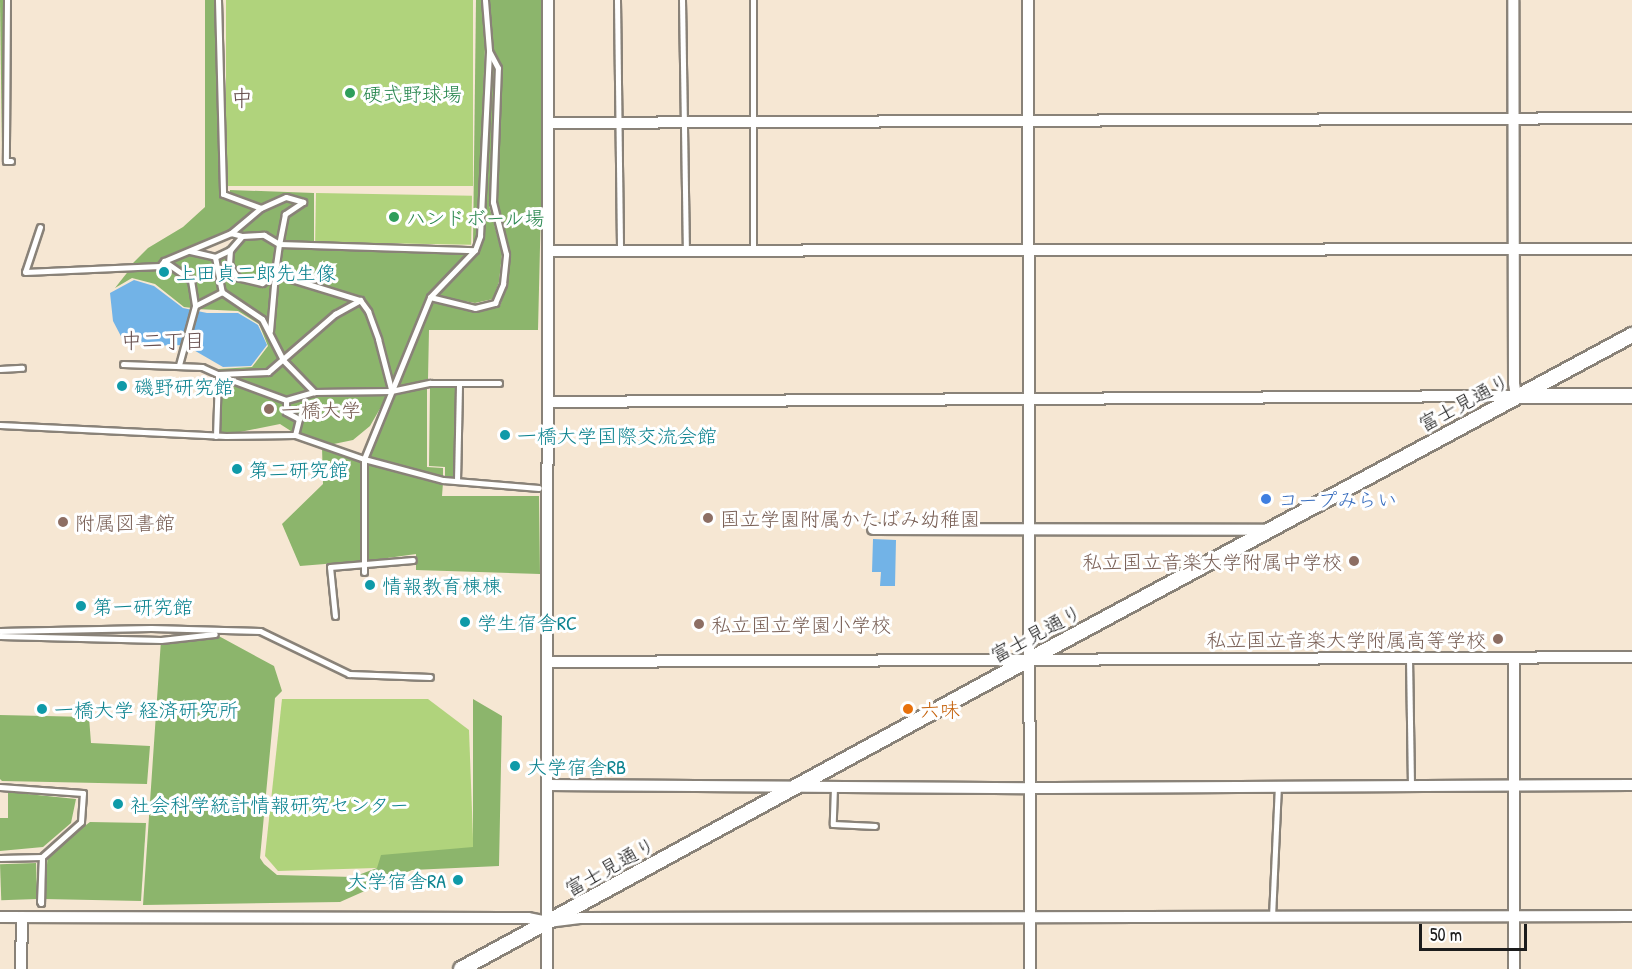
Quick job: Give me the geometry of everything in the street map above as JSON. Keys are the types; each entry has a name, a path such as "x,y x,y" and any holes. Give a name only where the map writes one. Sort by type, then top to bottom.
{"street":[{"path":"547,969 548,0"},
{"path":"1028,0 1030,969"},
{"path":"1513,0 1516,396"},
{"path":"549,123 1632,118"},
{"path":"548,251 1632,249"},
{"name":"富士見通り","path":"461,969 1632,335"},
{"path":"548,402 1632,396"},
{"path":"873,529 1270,530"},
{"path":"548,662 1632,657"},
{"path":"1514,658 1514,969"},
{"path":"548,785 1030,788 1632,785"},
{"path":"0,917 516,918 548,922 580,918 1029,919 1632,916"},
{"path":"21,969 22,917"}],"lane":[{"path":"7,0 6,161 11,161"},
{"path":"218,0 223,194 261,208"},
{"path":"364,572 364,459 430,297 475,250 480,236 489,50 485,0"},
{"path":"617,0 620,251"},
{"path":"682,0 686,251"},
{"path":"753,0 753,250"},
{"path":"430,297 475,308 495,303 503,284 506,254 493,202 498,68 489,50"},
{"path":"40,227 25,272 162,263 231,233 261,208 286,197 303,202 285,214 275,274 270,333"},
{"path":"231,233 242,236 264,235 279,244 475,250"},
{"path":"189,251 215,257 230,250 242,236"},
{"path":"230,250 229,264 237,277 262,283 275,274"},
{"path":"215,257 222,292 262,319 283,360 314,392"},
{"path":"162,263 164,272"},
{"path":"162,263 190,280 195,306 179,365"},
{"path":"275,274 360,300 368,311 378,339 391,391"},
{"path":"195,306 222,292"},
{"path":"123,364 202,367 218,374 268,372 335,314 360,300"},
{"path":"0,369 22,368"},
{"path":"216,436 218,375 286,400 314,392 391,391 430,383 499,383"},
{"path":"457,481 459,383"},
{"path":"286,400 286,412 299,419 295,435"},
{"path":"0,425 216,436 295,435 364,459 443,480 539,488"},
{"path":"335,616 330,567 413,560"},
{"path":"0,631 151,628 260,631 349,674 430,677"},
{"path":"0,636 161,640 215,634"},
{"path":"1408,658 1411,785"},
{"path":"834,785 833,824 875,826"},
{"path":"1272,918 1278,785"},
{"path":"0,787 83,793 81,822 42,857 0,858"},
{"path":"42,857 42,868 41,903 39,901 42,857"}],"green space":[{"path":"0,0 7,0 7,153 2,154"},
{"path":"205,0 215,0 220,195 257,209 229,231 160,264 132,264 148,248 183,227 205,207"},
{"name":"硬式野球場","path":"226,0 473,0 473,186 226,186"},
{"path":"476,0 482,0 485,48 477,236 473,245"},
{"path":"489,0 546,0 538,330 429,330 428,379 400,387 398,384 430,305 434,303 479,311 500,306 507,285 510,253 495,202 501,67 491,47"},
{"path":"491,63 494,69 489,205 502,254 499,282 493,299 475,303 436,296 473,258 484,237"},
{"path":"230,190 314,193 314,243 282,243 287,215 304,204 285,195 261,206 230,194"},
{"name":"ハンドボール場","path":"316,193 472,196 471,245 315,242"},
{"path":"286,199 298,203 283,212 278,241 264,232 235,232 264,210"},
{"path":"264,237 277,246 273,273 262,281 237,274 232,263 233,250 243,238"},
{"path":"281,246 470,251 428,296 392,385 380,339 361,298 277,273"},
{"path":"189,253 213,259 219,291 194,304 192,280 168,261"},
{"path":"228,253 236,279 261,285 273,278 268,327 223,291 217,258"},
{"path":"164,263 189,282 192,308 184,307 155,284 132,278 115,288 130,269 159,268 164,276 167,273 163,266"},
{"path":"277,276 355,300 333,312 284,357 272,333"},
{"path":"221,295 260,320 281,360 267,370 218,373 219,369 252,367 268,346 259,324 238,311 196,309"},
{"path":"359,303 366,312 376,340 389,389 314,391 287,360 304,341 335,316"},
{"path":"284,362 311,392 286,399 223,376 268,373"},
{"path":"219,377 285,401 285,413 297,420 294,433 280,424 225,435 217,434"},
{"path":"427,387 427,467 443,468 443,478 367,458 393,395"},
{"path":"430,387 456,388 455,479 445,478 445,467 429,466"},
{"path":"389,393 370,426 353,440 329,445 297,434 301,419 289,411 288,401 313,395"},
{"path":"322,447 362,460 362,561 300,566 282,524 323,484"},
{"path":"367,462 443,483 442,496 539,496 540,574 416,570 416,554 366,561"},
{"path":"215,634 274,666 282,691 275,698 260,858 277,875 353,877 377,868 381,855 473,847 473,699 502,716 499,866 412,870 340,902 143,905 161,640"},
{"path":"282,699 428,699 469,730 474,865 278,871 265,856"},
{"path":"0,715 89,717 91,743 150,746 147,784 2,781 0,779"},
{"path":"8,792 76,799 71,823 43,847 0,851 0,818 8,818"},
{"path":"90,822 146,823 141,901 44,899 48,853"},
{"path":"36,863 37,899 1,900 0,864"}],"water":[{"path":"134,280 154,286 183,308 207,313 238,313 258,325 267,345 251,366 223,367 185,345 146,346 124,342 113,321 110,293"},
{"path":"873,539 896,540 895,586 880,586 881,572 872,572"}],"place":[{"name":"硬式野球場","path":"350,93"},
{"name":"ハンドボール場","path":"394,217"},
{"name":"上田貞二郎先生像","path":"164,272"},
{"name":"磯野研究館","path":"122,386"},
{"name":"一橋大学","path":"269,409"},
{"name":"一橋大学国際交流会館","path":"505,435"},
{"name":"第二研究館","path":"237,469"},
{"name":"コープみらい","path":"1266,499"},
{"name":"国立学園附属かたばみ幼稚園","path":"708,518"},
{"name":"附属図書館","path":"63,522"},
{"name":"私立国立音楽大学附属中学校","path":"1354,561"},
{"name":"情報教育棟棟","path":"370,585"},
{"name":"第一研究館","path":"81,606"},
{"name":"学生宿舎RC","path":"465,622"},
{"name":"私立国立学園小学校","path":"699,624"},
{"name":"私立国立音楽大学附属高等学校","path":"1498,639"},
{"name":"一橋大学 経済研究所","path":"42,709"},
{"name":"六味","path":"908,709"},
{"name":"大学宿舎RB","path":"515,766"},
{"name":"社会科学統計情報研究センター","path":"118,804"},
{"name":"大学宿舎RA","path":"458,880"}],"district":[{"name":"中","path":"242,99"},
{"name":"中二丁目","path":"163,341"}]}
